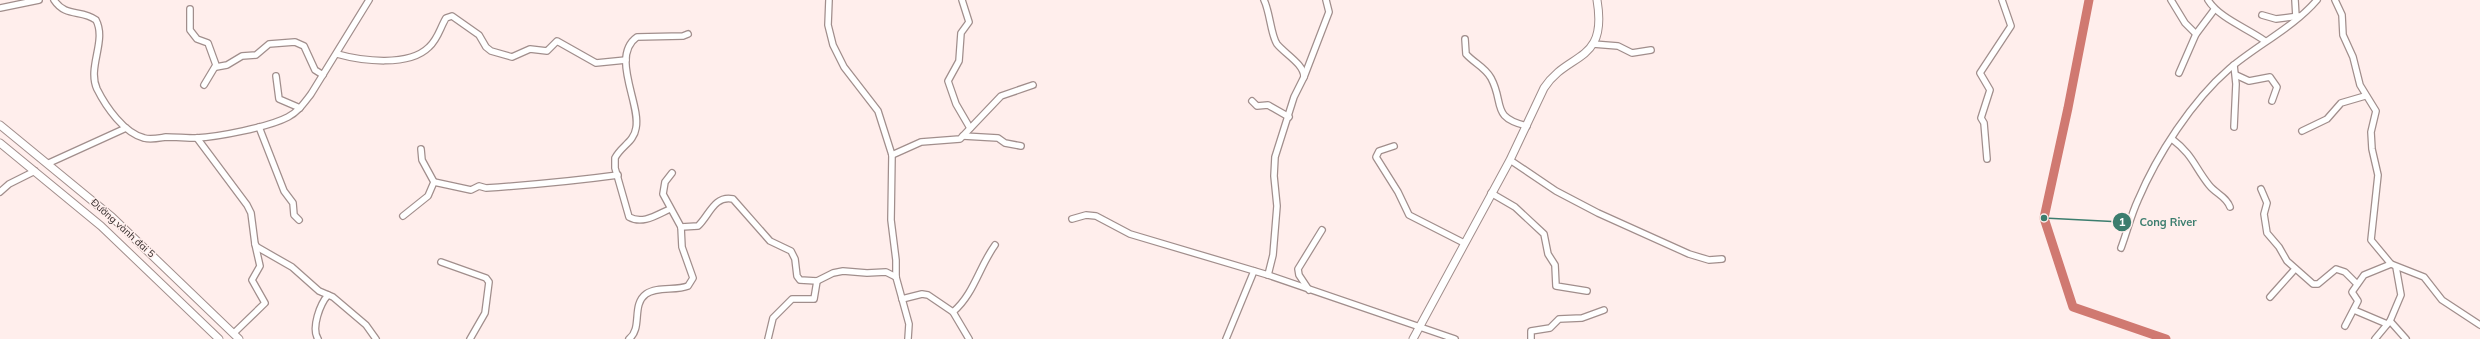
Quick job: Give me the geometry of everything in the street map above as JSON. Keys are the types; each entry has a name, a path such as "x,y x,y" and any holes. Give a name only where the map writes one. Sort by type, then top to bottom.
{"main road":[{"path":"1413,339 1464,242 1510,160 1548,82 1585,55 1593,44 1599,20 1597,0"},
{"name":"Đường vành đai 5","path":"0,124 112,217 236,336"},
{"name":"Đường vành đai 5","path":"0,143 101,226 219,339"}],"street":[{"path":"0,8 39,0"},
{"path":"54,0 63,10 86,15 96,20 99,31 95,82 105,102 126,128 145,139 197,138 258,126 279,121 300,108 337,54 369,0"},
{"path":"829,0 828,25 833,45 844,67 878,112 892,155 891,220 896,260 896,277 910,330 908,339"},
{"path":"962,0 969,22 961,33 959,60 948,81 956,104 970,128"},
{"path":"1264,0 1270,14 1276,42 1301,69 1304,77"},
{"path":"1268,275 1273,255 1277,206 1274,163 1294,97 1304,77 1329,12 1326,0"},
{"path":"1987,159 1984,123 1981,118 1990,90 1980,73 2010,26 2002,0"},
{"path":"2170,0 2184,23 2196,34"},
{"path":"2208,0 2214,10 2245,27 2265,41"},
{"path":"2295,0 2298,17"},
{"path":"2121,248 2139,197 2172,138 2195,105 2234,65 2298,17 2317,0"},
{"path":"2335,0 2342,15 2343,35 2353,57 2364,96 2374,107 2376,115 2371,132 2378,175 2371,240 2394,265 2424,277 2442,300 2480,325"},
{"path":"190,9 190,30 197,39 208,44 216,67"},
{"path":"2179,73 2196,34 2214,10"},
{"path":"2262,15 2276,19 2298,17"},
{"path":"337,54 362,60 401,60 428,49 439,34 446,18 452,16 479,34 488,50 509,56 514,56 530,49 547,51 557,41 596,63 626,60"},
{"path":"670,209 648,219 639,220 629,217 615,158 635,137 637,126 628,85 626,60 633,40 638,37 683,36 688,34"},
{"path":"1466,39 1466,54 1489,75 1504,115 1512,122 1527,126"},
{"path":"204,85 216,67 227,65 242,56 256,55 269,44 295,42 304,46 315,70 323,75"},
{"path":"1593,44 1618,46 1632,53 1651,50"},
{"path":"2234,65 2236,75 2234,127"},
{"path":"2236,75 2249,81 2270,76 2277,87 2272,101"},
{"path":"276,76 279,99 300,108"},
{"path":"892,155 921,142 955,141 963,136 1001,96 1033,85"},
{"path":"2302,131 2327,119 2341,103 2364,96"},
{"path":"1252,101 1257,106 1268,105 1289,117"},
{"path":"258,126 284,191 293,203 294,215 299,220"},
{"path":"49,164 126,128"},
{"path":"963,136 998,138 1005,143 1021,146"},
{"path":"197,138 247,205 251,213 255,244 260,266 252,280 265,303 236,336"},
{"path":"2172,138 2189,153 2208,184 2227,200 2230,207"},
{"path":"1394,146 1379,151 1376,157 1400,194 1406,212 1409,215 1464,242"},
{"path":"421,149 422,160 434,182 471,190 479,186 486,188 534,182 572,182 618,175"},
{"path":"1510,160 1560,194 1598,213 1689,254 1709,260 1722,259"},
{"path":"0,192 9,184 35,171"},
{"path":"629,339 636,330 638,310 643,298 653,291 684,288 692,282 692,273 682,247 681,227 664,200 663,189 667,177 672,173"},
{"path":"403,216 428,196 434,182"},
{"path":"2260,189 2267,203 2264,214 2267,233 2295,269 2313,284 2318,284 2336,269 2345,272 2357,284"},
{"path":"1491,193 1514,207 1544,234 1548,254 1555,265 1556,286 1587,291"},
{"path":"681,227 698,226 713,206 724,199 733,199 770,242 791,251 795,259 798,278 817,281 833,273 843,271 867,273 886,272 896,277"},
{"path":"1072,219 1091,214 1130,234 1268,275 1309,291 1454,339"},
{"path":"1309,291 1299,275 1298,269 1322,230"},
{"path":"255,244 292,267 319,291 328,294 366,325 376,339"},
{"path":"953,312 971,291 984,260 995,245"},
{"path":"441,262 486,278 489,282 484,313 470,339"},
{"path":"2345,326 2358,301 2352,294 2364,275 2394,265"},
{"path":"2375,339 2389,323 2401,291 2394,265"},
{"path":"2270,297 2295,269"},
{"path":"1226,339 1254,271"},
{"path":"768,339 773,318 792,299 814,299 817,281"},
{"path":"318,339 316,328 320,309 328,294"},
{"path":"902,299 925,294 953,312 969,339"},
{"path":"1531,339 1531,331 1550,328 1559,319 1582,318 1604,310"},
{"path":"2354,310 2389,323 2406,339"}],"waterway":[{"path":"2089,0 2068,108 2044,218 2073,307 2166,339"}],"place":[{"name":"Cong River","path":"2044,218"}]}
